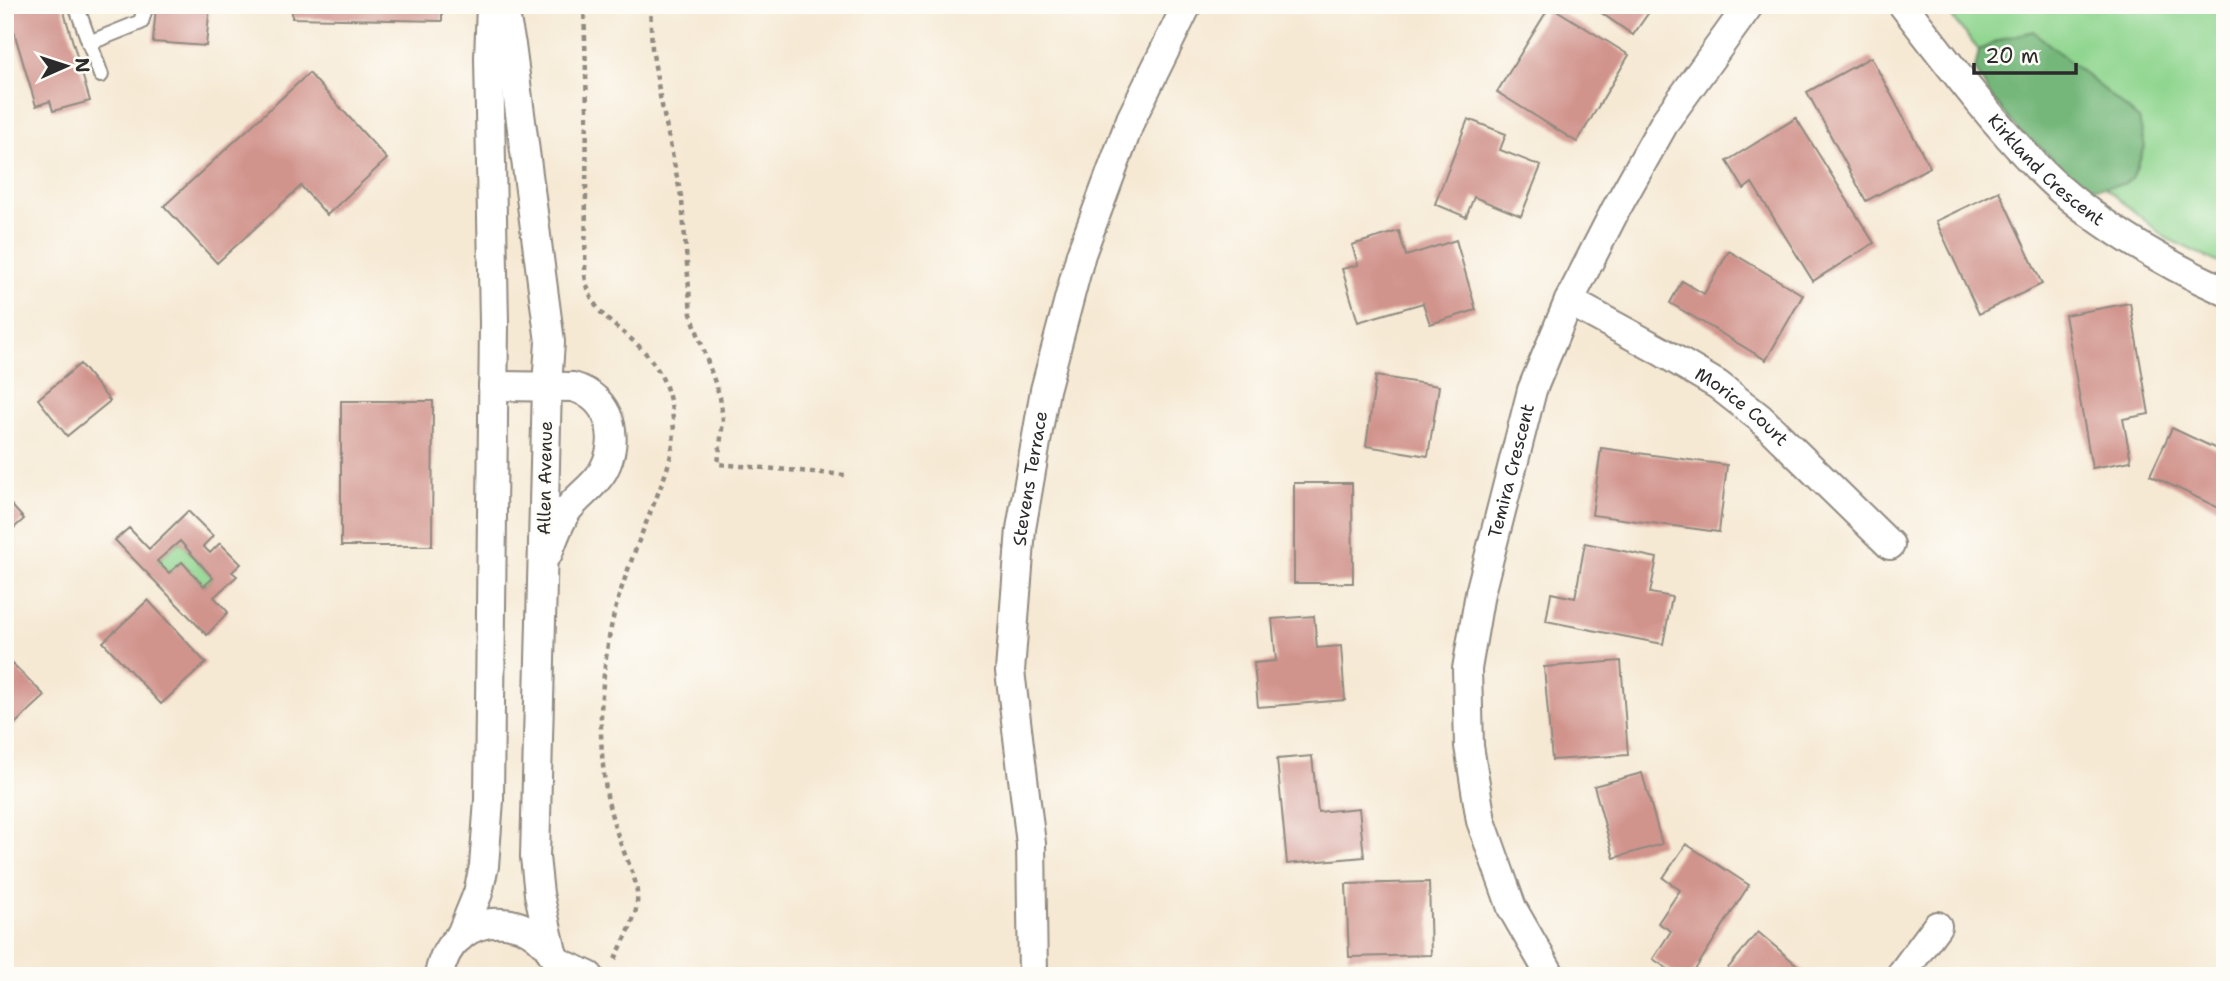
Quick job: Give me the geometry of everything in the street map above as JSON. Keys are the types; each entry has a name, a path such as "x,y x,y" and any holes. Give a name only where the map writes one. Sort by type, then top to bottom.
{"street":[{"path":"460,937 478,893 487,840 494,386 489,58 491,5"},
{"name":"Allen Avenue","path":"503,5 511,45 550,342 535,857 539,894 557,963"},
{"name":"Stevens Terrace","path":"1033,976 1031,844 1010,671 1021,529 1045,390 1081,254 1131,119 1187,5"},
{"name":"Temira Crescent","path":"1551,976 1512,908 1481,821 1469,746 1467,669 1480,593 1532,390 1569,302 1616,209 1666,120 1749,5"},
{"name":"Kirkland Crescent","path":"1903,5 1966,87 2043,173 2094,214 2143,247 2225,291"},
{"name":"Morice Court","path":"1569,302 1659,349 1718,385 1760,418 1890,545"},
{"path":"494,386 573,387 586,390 599,400 608,417 611,454 601,474 567,512 543,566"},
{"path":"439,976 441,965 451,946 467,931 487,923 509,922 529,929 546,943 557,963 589,976"},
{"path":"1900,976 1937,926"}],"lane":[{"path":"76,5 101,75"},
{"path":"89,43 141,22 146,5"}],"path":[{"path":"650,5 660,96 682,201 691,314 720,397 723,419 718,464 846,475"}],"green space":[{"path":"1942,5 2225,5 2225,266 2166,238 2060,150"},
{"path":"2033,31 2139,119 2145,147 2132,179 2123,184 2096,188 2080,186 2041,148 2020,132 1991,97 1975,69 1979,50 2005,38"},
{"path":"180,541 213,578 204,586 182,562 169,573 157,561"}],"building":[{"path":"6,5 62,5 90,101 53,111 50,101 36,106"},
{"path":"156,5 210,5 206,46 153,42"},
{"path":"292,5 442,5 442,21 292,18"},
{"path":"1590,5 1654,5 1633,35"},
{"path":"1550,6 1629,55 1577,142 1497,92"},
{"path":"1871,57 1930,167 1866,201 1807,92"},
{"path":"309,73 387,159 327,215 301,186 217,263 164,206"},
{"path":"1796,118 1874,243 1813,281 1752,183 1744,189 1727,161"},
{"path":"1468,119 1506,134 1500,150 1541,166 1521,216 1474,197 1466,217 1435,204"},
{"path":"1999,191 2042,284 1979,314 1936,221"},
{"path":"1399,231 1406,256 1456,240 1476,310 1430,324 1423,303 1358,322 1342,269 1358,265 1352,245"},
{"path":"1729,251 1803,295 1766,360 1670,303 1682,281 1704,294"},
{"path":"2130,303 2149,414 2123,419 2131,461 2092,468 2065,315"},
{"path":"80,364 110,401 67,436 38,399"},
{"path":"1376,376 1439,386 1428,456 1366,446"},
{"path":"341,401 433,401 432,546 341,546"},
{"path":"2172,428 2225,453 2225,511 2150,475"},
{"path":"1601,448 1727,465 1719,532 1592,515"},
{"path":"1294,483 1352,483 1353,583 1294,583"},
{"path":"5,498 24,519 5,536"},
{"path":"188,511 213,536 203,546 210,553 220,543 241,564 232,572 237,576 214,597 228,612 207,635 115,540 129,528 149,549","holes":["180,541 213,578 204,586 182,562 169,573 157,561"]},
{"path":"1585,543 1657,558 1650,593 1672,597 1663,644 1546,621 1551,593 1575,598"},
{"path":"148,600 206,663 161,704 103,642"},
{"path":"1314,616 1317,648 1341,646 1345,700 1258,707 1254,663 1276,661 1272,619"},
{"path":"5,656 45,696 5,733"},
{"path":"1621,661 1628,755 1552,760 1544,667"},
{"path":"1312,756 1318,812 1359,808 1364,857 1287,864 1277,759"},
{"path":"1642,773 1662,844 1614,858 1594,786"},
{"path":"1686,844 1749,885 1691,976 1679,976 1653,959 1671,931 1658,923 1680,890 1663,878"},
{"path":"1429,882 1431,955 1349,957 1346,884"},
{"path":"1758,932 1810,976 1723,974"}]}
